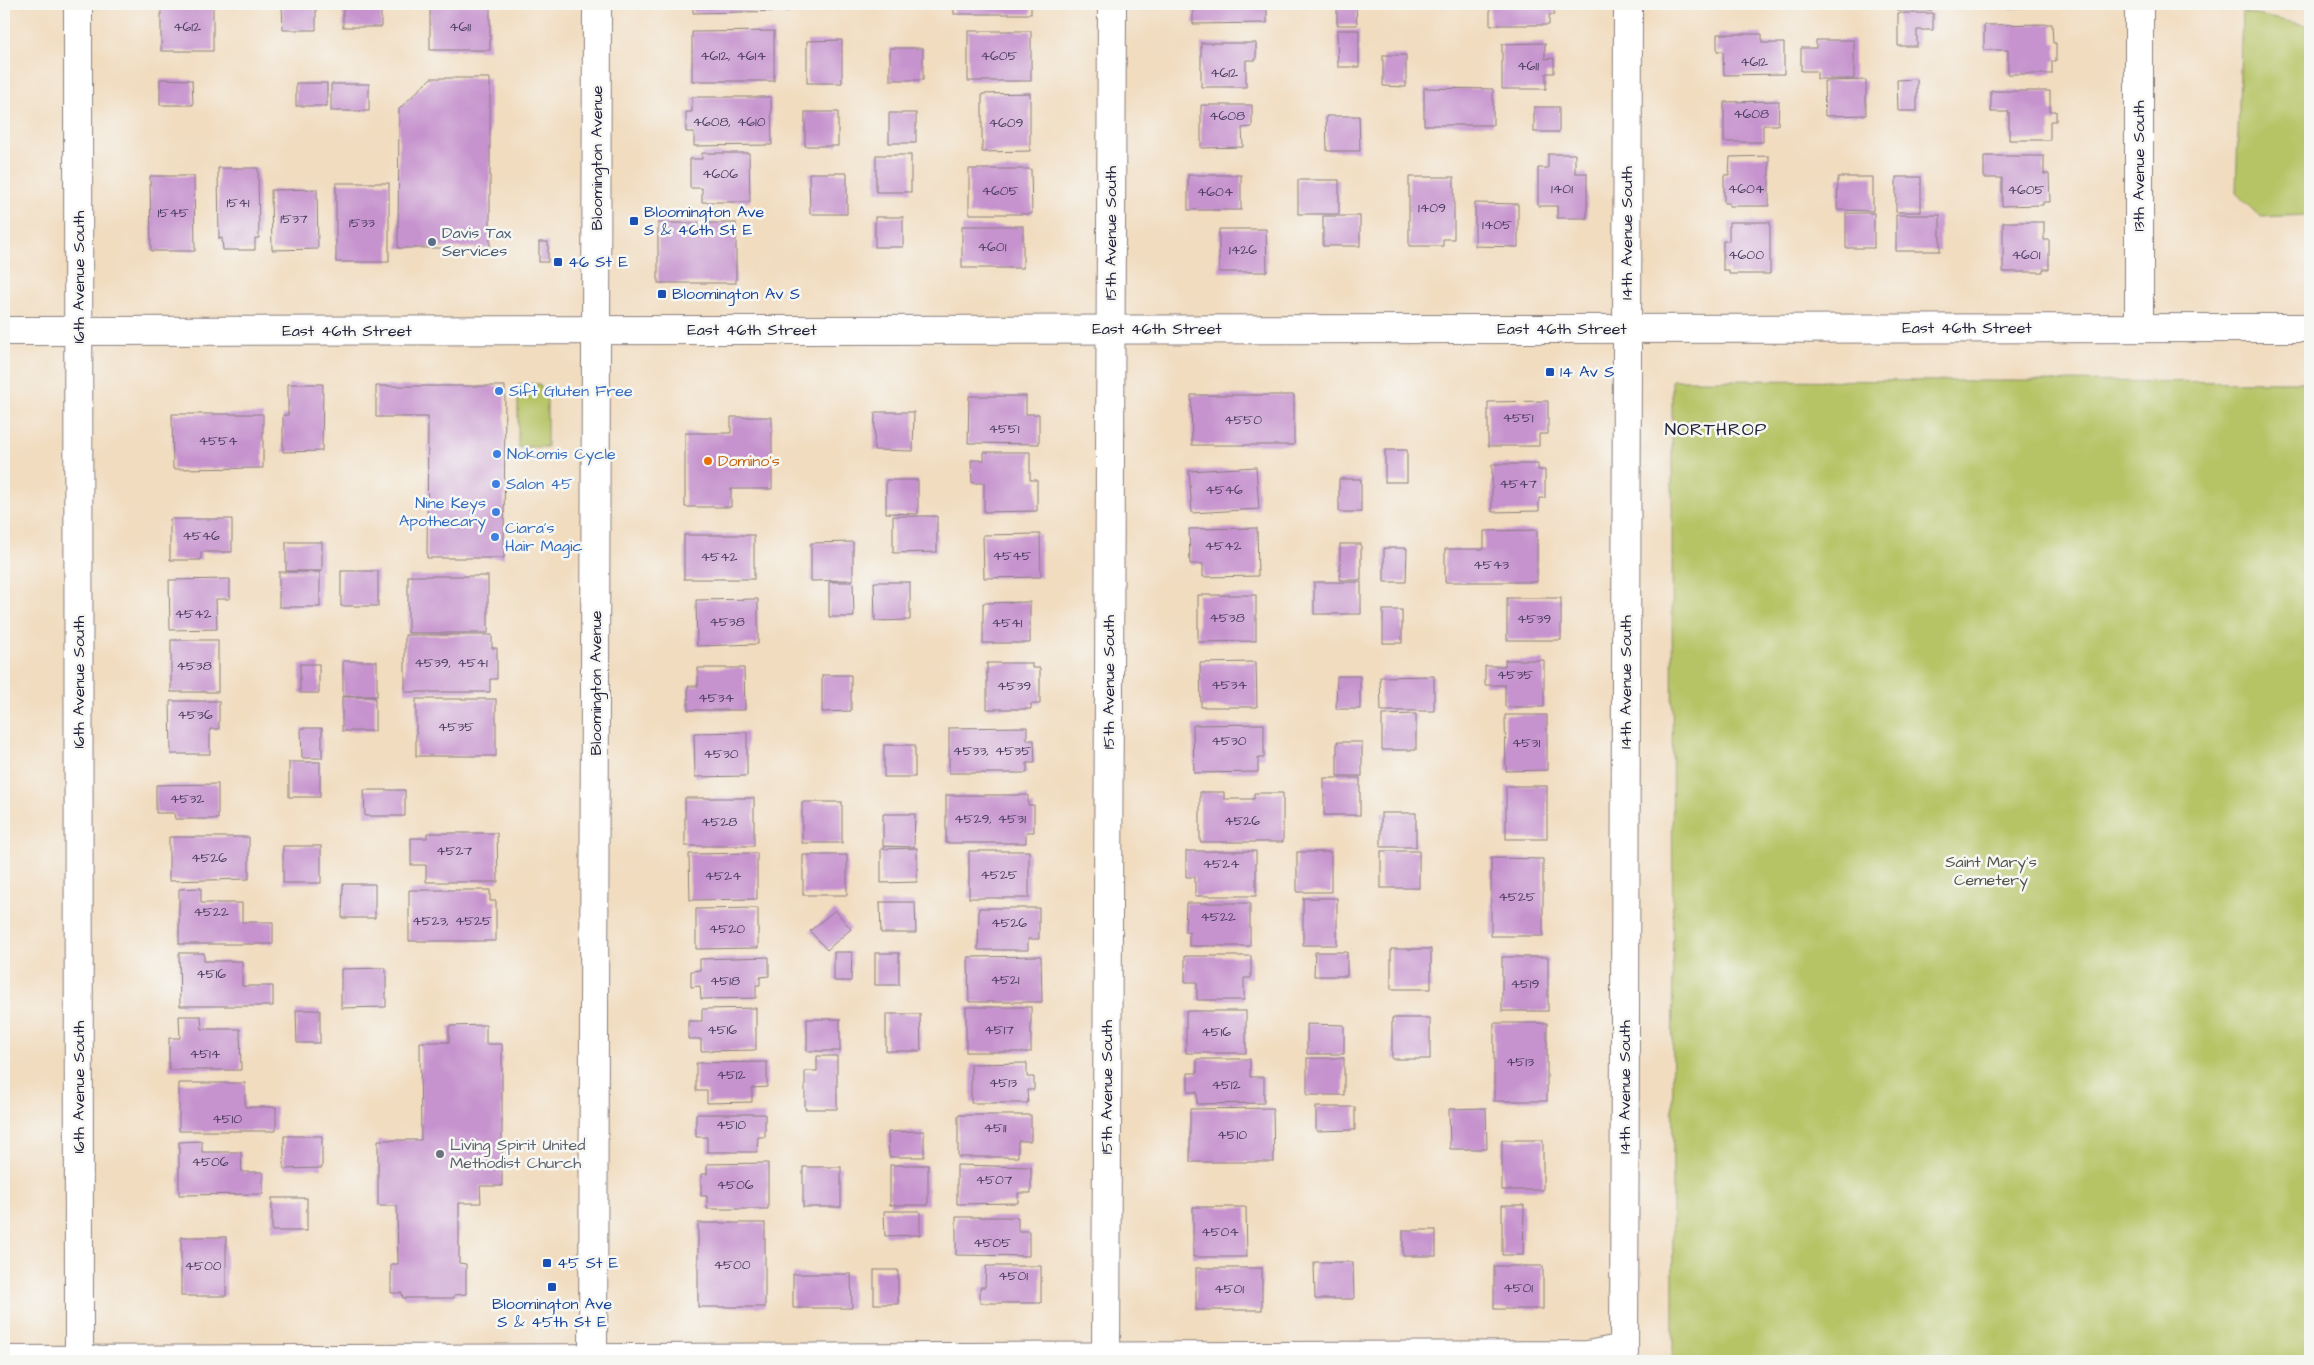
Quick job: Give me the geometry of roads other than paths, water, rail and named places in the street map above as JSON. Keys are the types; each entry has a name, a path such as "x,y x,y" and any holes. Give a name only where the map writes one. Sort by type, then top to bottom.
{"street":[{"name":"16th Avenue South","path":"78,4 79,1360"},
{"name":"Bloomington Avenue","path":"593,1360 597,4"},
{"name":"15th Avenue South","path":"1106,1359 1112,4"},
{"name":"14th Avenue South","path":"1624,1354 1628,4"},
{"name":"13th Avenue South","path":"2139,4 2139,328"},
{"name":"East 46th Street","path":"4,331 2310,328"},
{"path":"4,1360 1106,1359 1624,1354"}],"place":[{"name":"Bloomington Ave S & 46th St E","path":"634,221"},
{"name":"Davis Tax Services","path":"432,242"},
{"name":"46 St E","path":"558,262"},
{"name":"Bloomington Av S","path":"662,294"},
{"name":"14 Av S","path":"1550,372"},
{"name":"Sift Gluten Free","path":"499,391"},
{"name":"Nokomis Cycle","path":"497,454"},
{"name":"Domino's","path":"708,461"},
{"name":"Salon 45","path":"496,484"},
{"name":"Nine Keys Apothecary","path":"496,512"},
{"name":"Ciara’s Hair Magic","path":"495,537"},
{"name":"Living Spirit United Methodist Church","path":"440,1154"},
{"name":"45 St E","path":"547,1263"},
{"name":"Bloomington Ave S & 45th St E","path":"552,1287"}],"district":[{"name":"NORTHROP","path":"1716,429"}],"park label":[{"name":"Saint Mary's Cemetery","path":"1991,871"}]}
